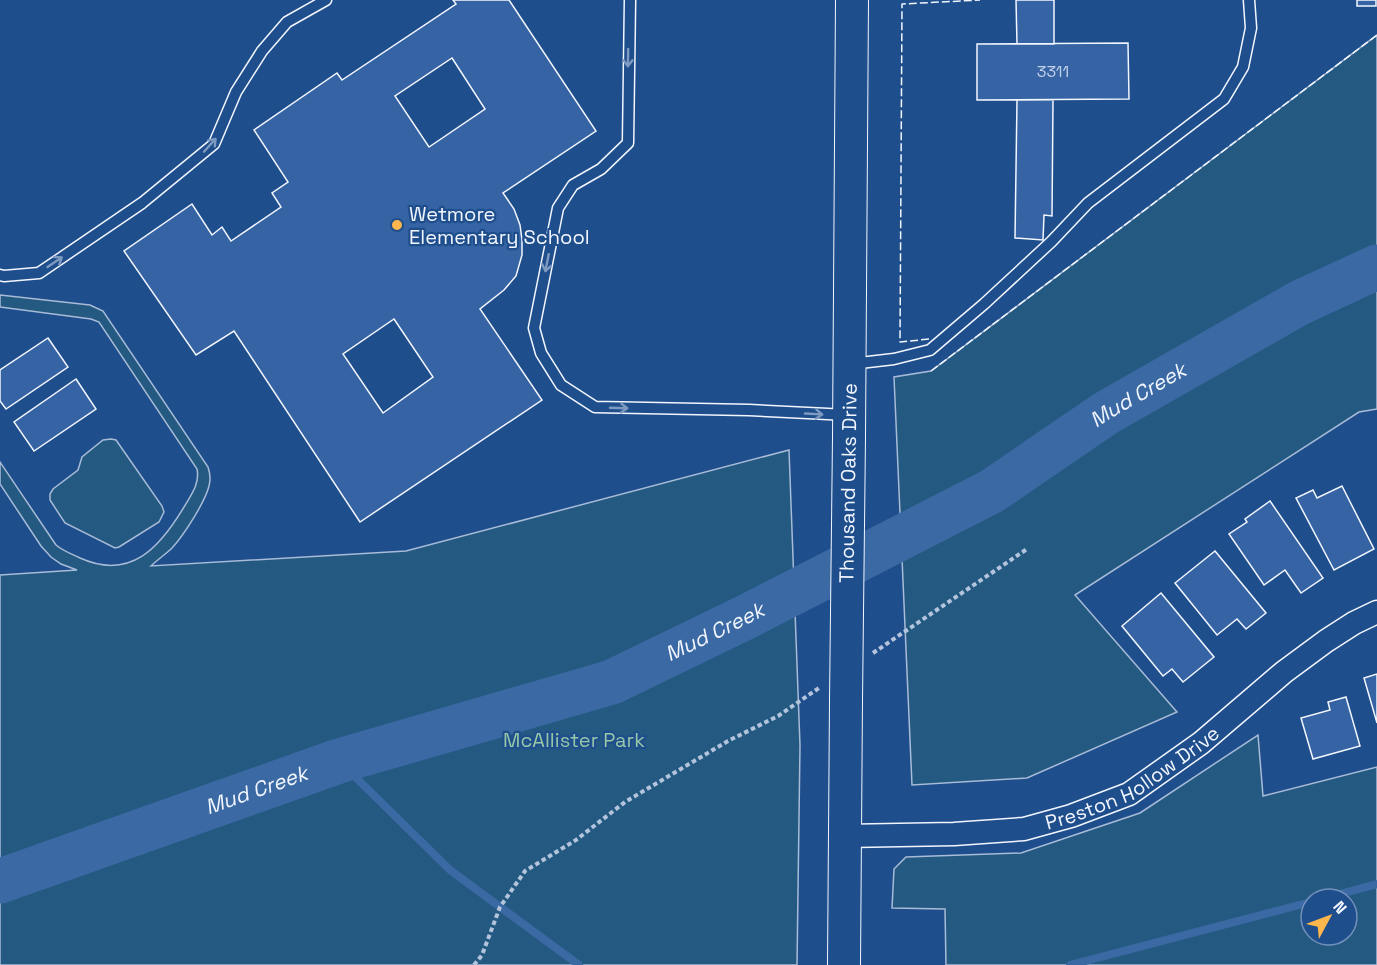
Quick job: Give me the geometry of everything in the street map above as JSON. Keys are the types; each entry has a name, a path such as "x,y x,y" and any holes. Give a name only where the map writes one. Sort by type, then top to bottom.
{"main road":[{"name":"Thousand Oaks Drive","path":"844,965 845,836 837,692 849,426 852,0"}],"street":[{"name":"Preston Hollow Drive","path":"845,836 954,834 1024,829 1071,816 1129,794 1201,743 1284,672 1326,641 1354,623 1377,612"}],"lane":[{"path":"0,274 4,276 39,273 142,204 214,144 236,92 262,51 287,22 326,0"},
{"path":"630,0 628,143 601,169 573,185 558,208 534,328 541,353 561,385 595,407 749,410 849,426"},
{"path":"849,365 894,359 930,350 1051,242 1088,203 1224,99 1243,67 1251,28 1249,0"}],"path":[{"path":"868,656 1027,549"},
{"path":"474,965 482,955 500,907 525,871 576,840 625,802 728,741 778,716 837,692"}],"green space":[{"path":"1377,35 1377,409 1359,412 1075,595 1177,712 1027,778 912,785 894,377 931,371"},
{"name":"McAllister Park","path":"0,295 90,305 103,311 208,467 210,483 199,509 177,542 151,566 406,551 789,450 800,745 797,965 0,965 0,575 77,570 61,564 41,546 0,484 0,462 56,545 80,558 98,564 114,565 129,563 154,547 175,522 192,494 198,474 197,469 99,322 0,307"},
{"path":"103,440 116,440 164,512 159,522 115,548 65,523 50,500 53,489 78,470 82,457"},
{"path":"1258,735 1263,796 1377,767 1377,965 946,965 945,909 892,908 894,869 906,857 1021,853 1140,813"}],"building":[{"path":"453,0 509,0 596,131 503,193 514,209 520,225 522,255 516,276 504,290 480,309 542,400 360,522 234,331 196,355 124,251 192,204 212,235 222,227 231,241 281,207 272,193 288,182 254,130 337,73 342,80 456,4","holes":["452,58 485,109 429,147 395,96","394,319 433,377 383,413 343,354"]},
{"path":"1016,0 1054,0 1054,44 1017,44"},
{"path":"1357,0 1376,0 1376,6 1357,6"},
{"path":"1128,43 1129,99 977,100 977,44"},
{"path":"1017,100 1053,100 1052,216 1044,215 1043,240 1015,238"},
{"path":"48,338 68,367 6,409 0,401 0,370"},
{"path":"76,379 96,409 34,451 14,422"},
{"path":"1342,486 1374,549 1334,570 1296,498 1313,490 1317,498"},
{"path":"1270,501 1323,578 1301,593 1285,570 1264,585 1229,534 1247,522 1245,519"},
{"path":"1215,551 1266,613 1246,629 1237,619 1217,635 1175,583"},
{"path":"1161,593 1214,657 1183,682 1172,669 1163,676 1122,626"},
{"path":"1377,674 1377,723 1364,678"},
{"path":"1346,697 1360,746 1313,759 1301,718 1330,710 1328,702"}],"waterway":[{"name":"Mud Creek","path":"0,881 339,761 612,682 746,617 992,491 1106,413 1299,303 1377,267"},
{"path":"339,761 450,870 579,965"},
{"path":"1359,889 1377,884"},
{"path":"1070,965 1299,905"}],"fence":[{"path":"929,339 900,342 902,4 980,0"},
{"path":"931,371 1377,35"}],"place":[{"name":"Wetmore Elementary School","path":"397,225"}]}
